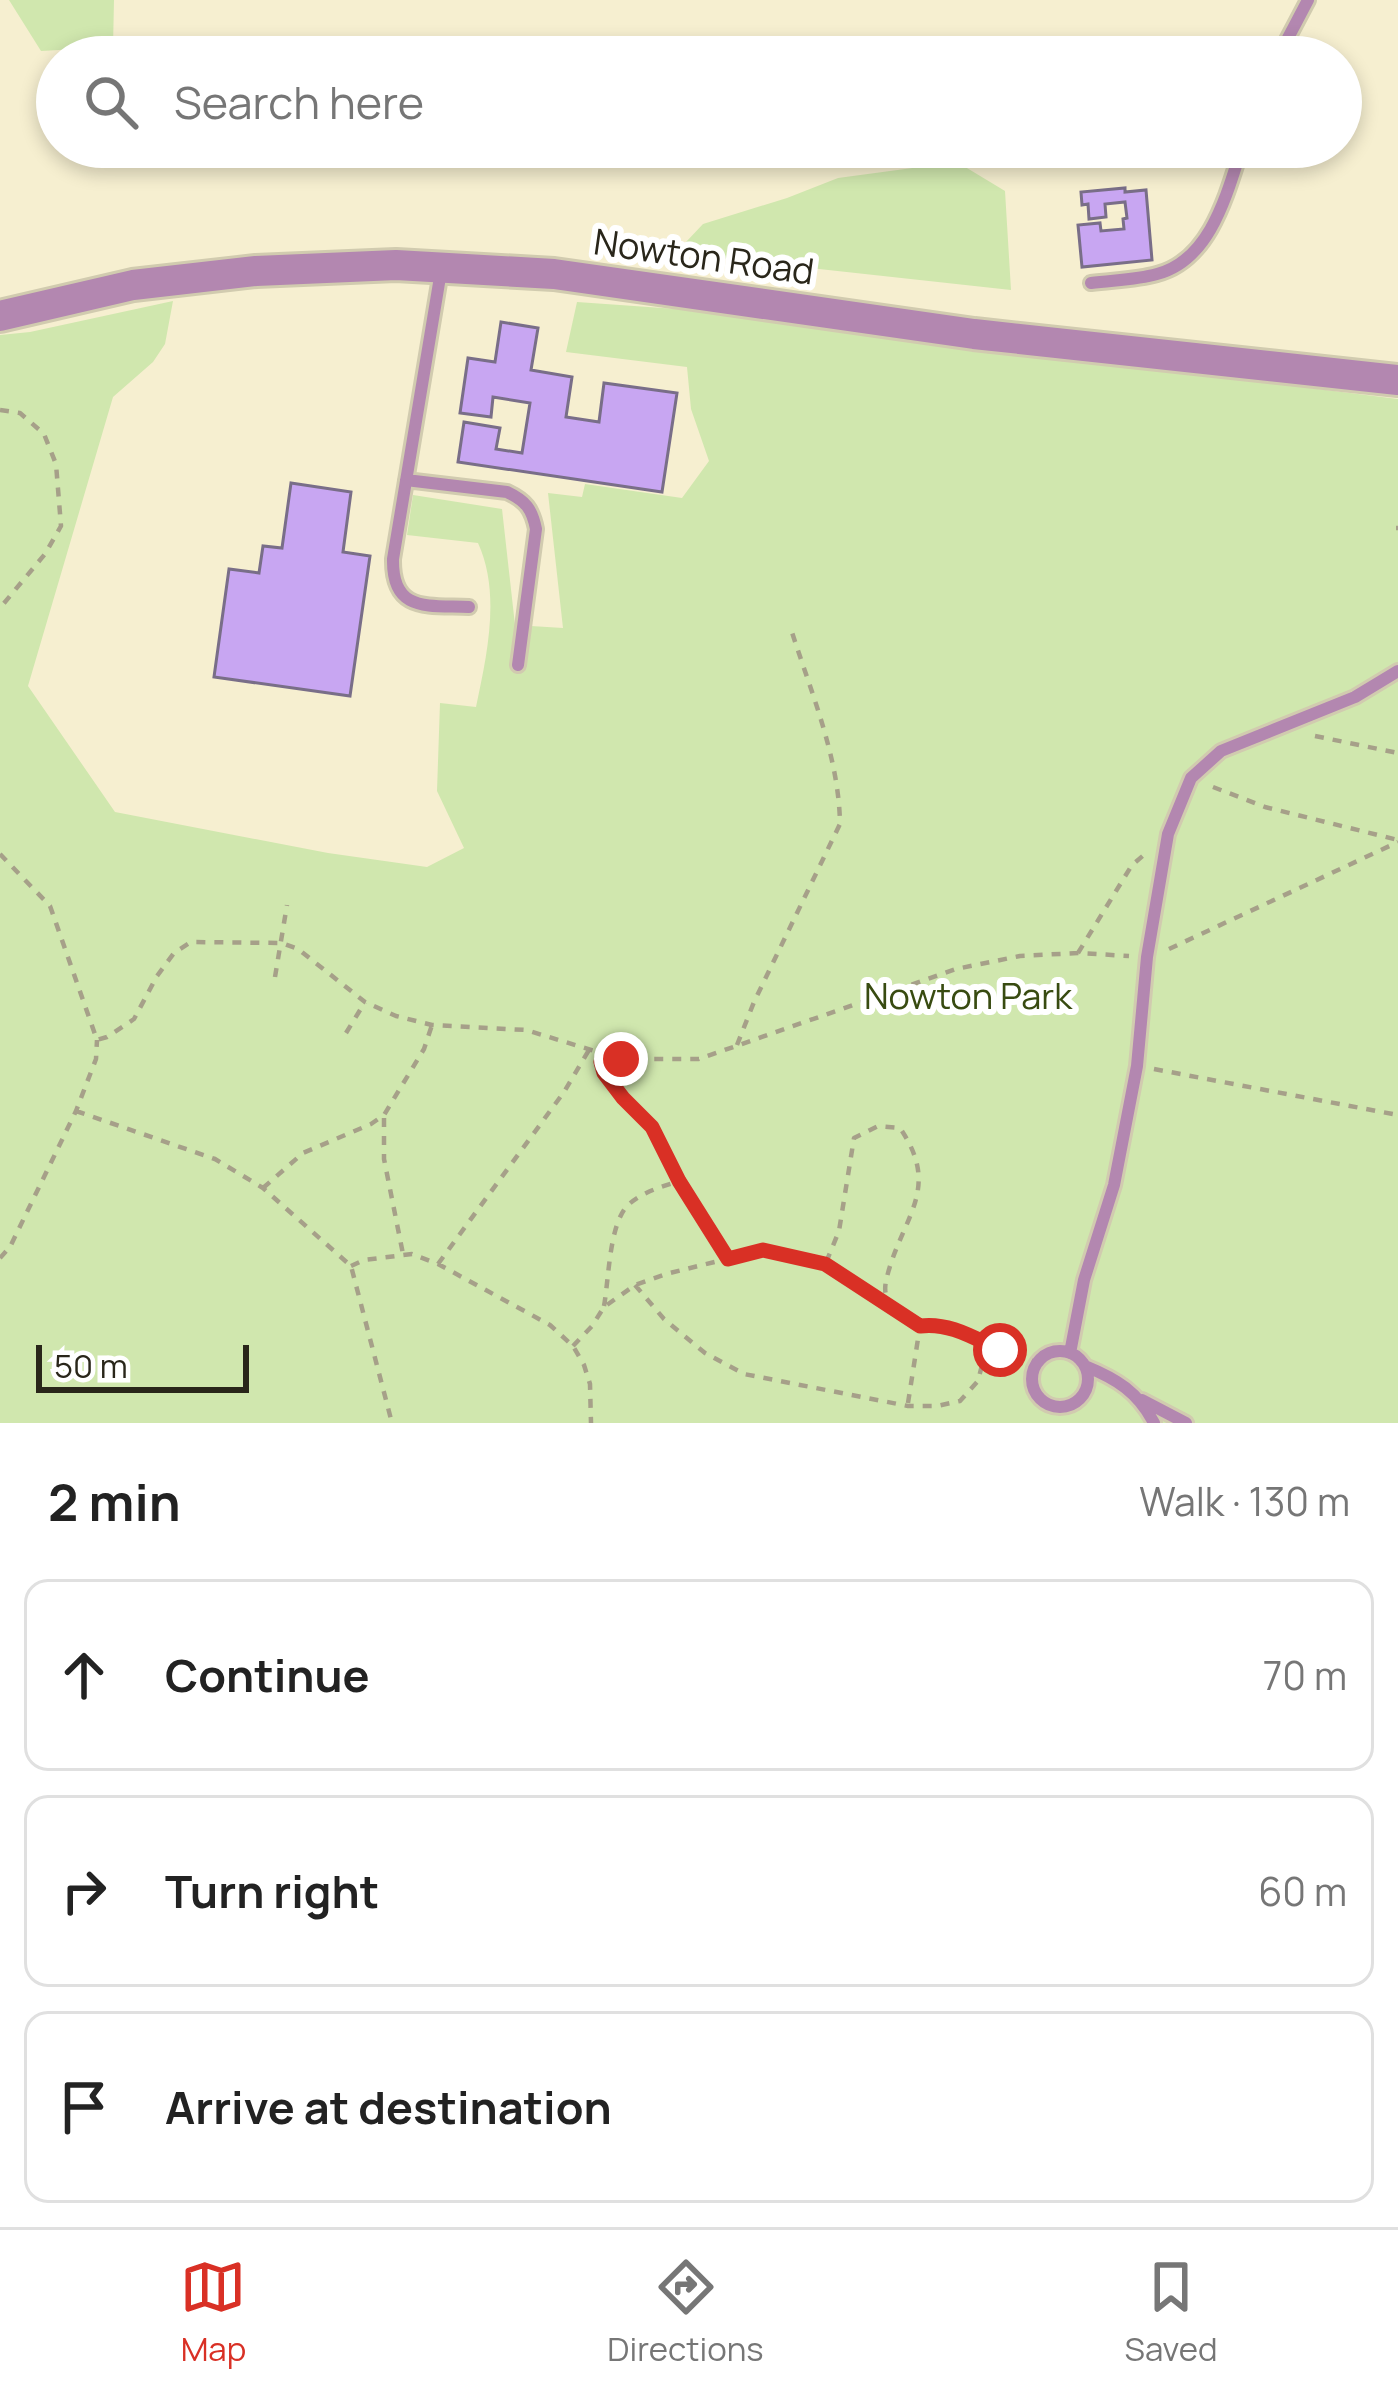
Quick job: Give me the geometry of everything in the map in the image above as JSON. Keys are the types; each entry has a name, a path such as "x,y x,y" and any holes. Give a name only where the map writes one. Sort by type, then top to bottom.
{"street":[{"name":"Nowton Road","path":"0,316 174,280 256,272 441,268 554,274 974,334 1398,380"}],"lane":[{"path":"1289,36 1308,0"},
{"path":"1091,283 1155,275 1179,266 1206,238 1235,168"},
{"path":"441,268 393,578 399,592 416,604 469,607"},
{"path":"406,480 507,492 532,510 536,529 518,665"},
{"path":"1070,1353 1084,1280 1114,1185 1137,1066 1147,957 1168,834 1191,778 1221,751 1355,697 1398,671"},
{"path":"1085,1366 1085,1393 1063,1408 1046,1403 1034,1390 1038,1363 1052,1352 1070,1353 1186,1423"},
{"path":"1142,1399 1154,1423"}],"path":[{"path":"0,410 20,413 44,434 56,464 61,526 45,554 0,608"},
{"path":"737,1046 841,824 833,763 790,626"},
{"path":"1274,728 1398,753"},
{"path":"1191,778 1265,807 1398,841"},
{"path":"1078,953 1132,865 1168,834"},
{"path":"97,1040 134,1019 174,953 191,942 282,943 298,949 365,1002 396,1016 432,1025 526,1030 621,1059 699,1060 956,969 1020,956 1147,957 1190,942 1398,841"},
{"path":"0,854 50,906 97,1040 96,1059 76,1111 10,1247 0,1258"},
{"path":"275,977 286,904"},
{"path":"346,1033 365,1002"},
{"path":"263,1188 302,1153 385,1114 424,1049 432,1025"},
{"path":"438,1264 564,1092 589,1050"},
{"path":"603,1055 604,1073 652,1127 728,1259"},
{"path":"1137,1066 1398,1115"},
{"path":"76,1111 215,1159 263,1188 351,1267 392,1423"},
{"path":"385,1114 384,1159 403,1254"},
{"path":"825,1264 839,1232 854,1138 878,1126 900,1128 915,1149 919,1196 891,1263 885,1302"},
{"path":"573,1346 604,1307 613,1237 624,1208 646,1192 679,1181"},
{"path":"604,1307 635,1285 763,1250 825,1264 920,1326 956,1329 1038,1363"},
{"path":"351,1267 364,1260 412,1255 438,1264 550,1325 573,1346 584,1365 590,1384 591,1423"},
{"path":"635,1285 704,1353 744,1374 908,1406 960,1401 978,1381 987,1344"},
{"path":"908,1406 920,1326"},
{"path":"984,1357 1016,1356"}],"green space":[{"path":"9,0 114,0 113,36 36,36 36,43"},
{"path":"912,168 967,168 1005,191 1011,290 681,254 703,224 838,178"},
{"name":"Nowton Park","path":"173,301 165,344 153,362 113,397 28,686 115,812 427,867 464,848 437,791 440,703 476,707 488,645 490,603 478,543 407,535 413,495 502,509 515,625 563,628 548,493 582,497 585,484 682,498 709,461 691,409 687,367 566,352 577,302 691,310 1398,399 1398,1423 0,1423 0,335"}],"building":[{"path":"1125,188 1125,192 1146,190 1152,260 1082,267 1078,225 1100,223 1101,231 1124,229 1127,218 1125,202 1105,204 1106,217 1089,219 1081,192"},
{"path":"501,322 538,328 531,370 572,377 566,417 599,422 604,383 677,393 662,492 458,462 464,422 500,428 496,449 522,453 530,403 493,397 491,417 460,413 468,358 495,362"},
{"path":"291,483 351,492 343,552 370,556 350,696 214,677 229,569 259,573 263,546 282,548"}],"route":[{"path":"621,1059 603,1055 604,1073 652,1127 728,1259 763,1250 825,1264 920,1326 956,1329 1000,1350"}]}
